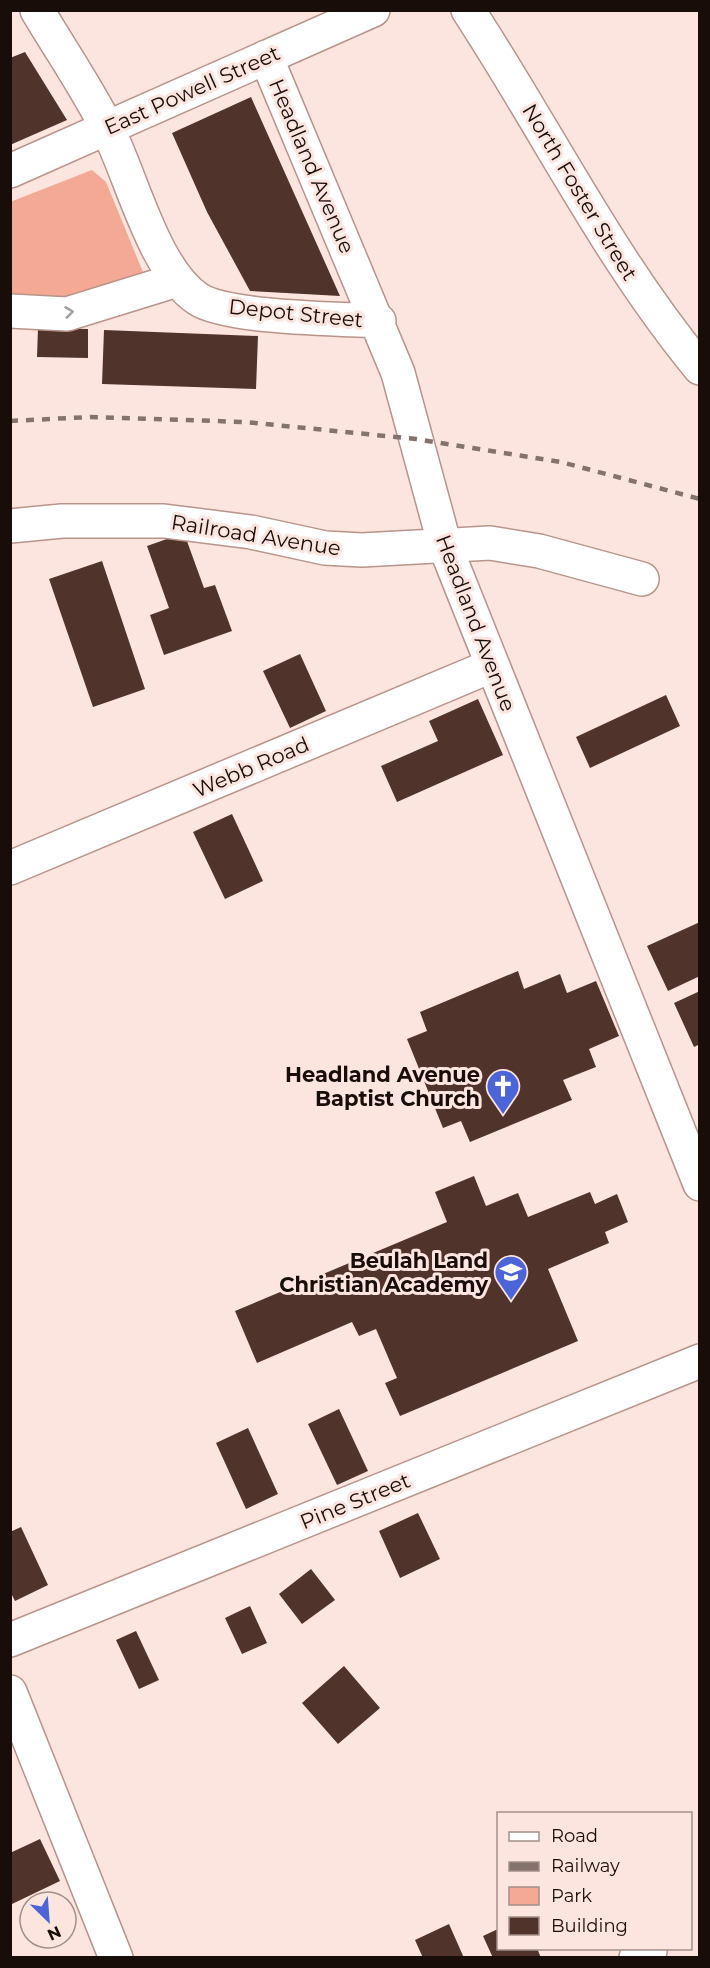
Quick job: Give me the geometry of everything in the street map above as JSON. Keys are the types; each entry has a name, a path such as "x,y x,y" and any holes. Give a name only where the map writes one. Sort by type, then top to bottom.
{"street":[{"name":"Depot Street","path":"37,10 107,128 164,260 177,280 200,300 229,309 379,321"},
{"name":"East Powell Street","path":"10,171 373,10"},
{"name":"North Foster Street","path":"468,10 625,266 663,323 699,368"},
{"name":"Headland Avenue","path":"266,57 379,321 398,373 445,546 699,1184"},
{"path":"10,311 67,314 177,280"},
{"name":"Railroad Avenue","path":"10,526 62,521 164,521 251,532 325,548 362,550 490,543 539,551 642,579"},
{"name":"Webb Road","path":"10,868 491,666"},
{"name":"Pine Street","path":"10,1640 699,1361"},
{"path":"10,1692 116,1958"}],"green space":[{"path":"92,170 106,182 145,277 62,301 11,302 10,202"}],"building":[{"path":"25,52 67,120 10,145 10,58"},
{"path":"251,97 340,296 250,291 207,212 172,133"},
{"path":"38,328 88,329 88,358 37,357"},
{"path":"104,330 258,336 256,389 102,384"},
{"path":"184,533 204,588 215,585 232,631 164,655 150,615 169,608 147,546"},
{"path":"102,561 145,689 93,707 49,579"},
{"path":"300,654 326,711 290,728 263,671"},
{"path":"666,695 680,726 590,768 576,737"},
{"path":"478,699 503,755 397,802 381,766 438,741 429,721"},
{"path":"232,814 263,881 225,899 193,832"},
{"path":"700,922 700,976 668,991 647,946"},
{"path":"518,971 524,989 560,974 567,993 596,981 619,1036 589,1049 596,1067 563,1080 572,1100 470,1142 461,1121 443,1128 407,1039 427,1031 420,1012"},
{"path":"700,991 700,1044 694,1047 674,1003"},
{"path":"474,1176 486,1206 518,1193 528,1217 590,1192 595,1204 617,1194 628,1222 605,1232 609,1243 548,1269 578,1341 400,1416 385,1383 397,1378 376,1329 359,1336 352,1322 257,1363 235,1311 447,1222 435,1192"},
{"path":"339,1409 368,1471 337,1485 308,1424"},
{"path":"248,1428 278,1494 246,1509 216,1443"},
{"path":"418,1513 440,1559 400,1578 379,1531"},
{"path":"21,1527 48,1585 15,1601 10,1591 10,1532"},
{"path":"311,1569 335,1600 302,1624 279,1594"},
{"path":"250,1606 267,1643 242,1654 225,1618"},
{"path":"136,1631 159,1680 139,1689 116,1640"},
{"path":"344,1666 380,1708 338,1744 302,1703"},
{"path":"40,1839 60,1881 41,1890 18,1890 18,1901 12,1904 10,1853"},
{"path":"449,1924 464,1958 423,1958 415,1940"},
{"path":"497,1929 497,1950 538,1950 541,1958 493,1958 483,1936"}],"railway":[{"path":"10,421 90,417 245,422 416,439 561,462 700,499"}],"place":[{"name":"Headland Avenue Baptist Church","path":"503,1115"},
{"name":"Beulah Land Christian Academy","path":"511,1301"}]}
